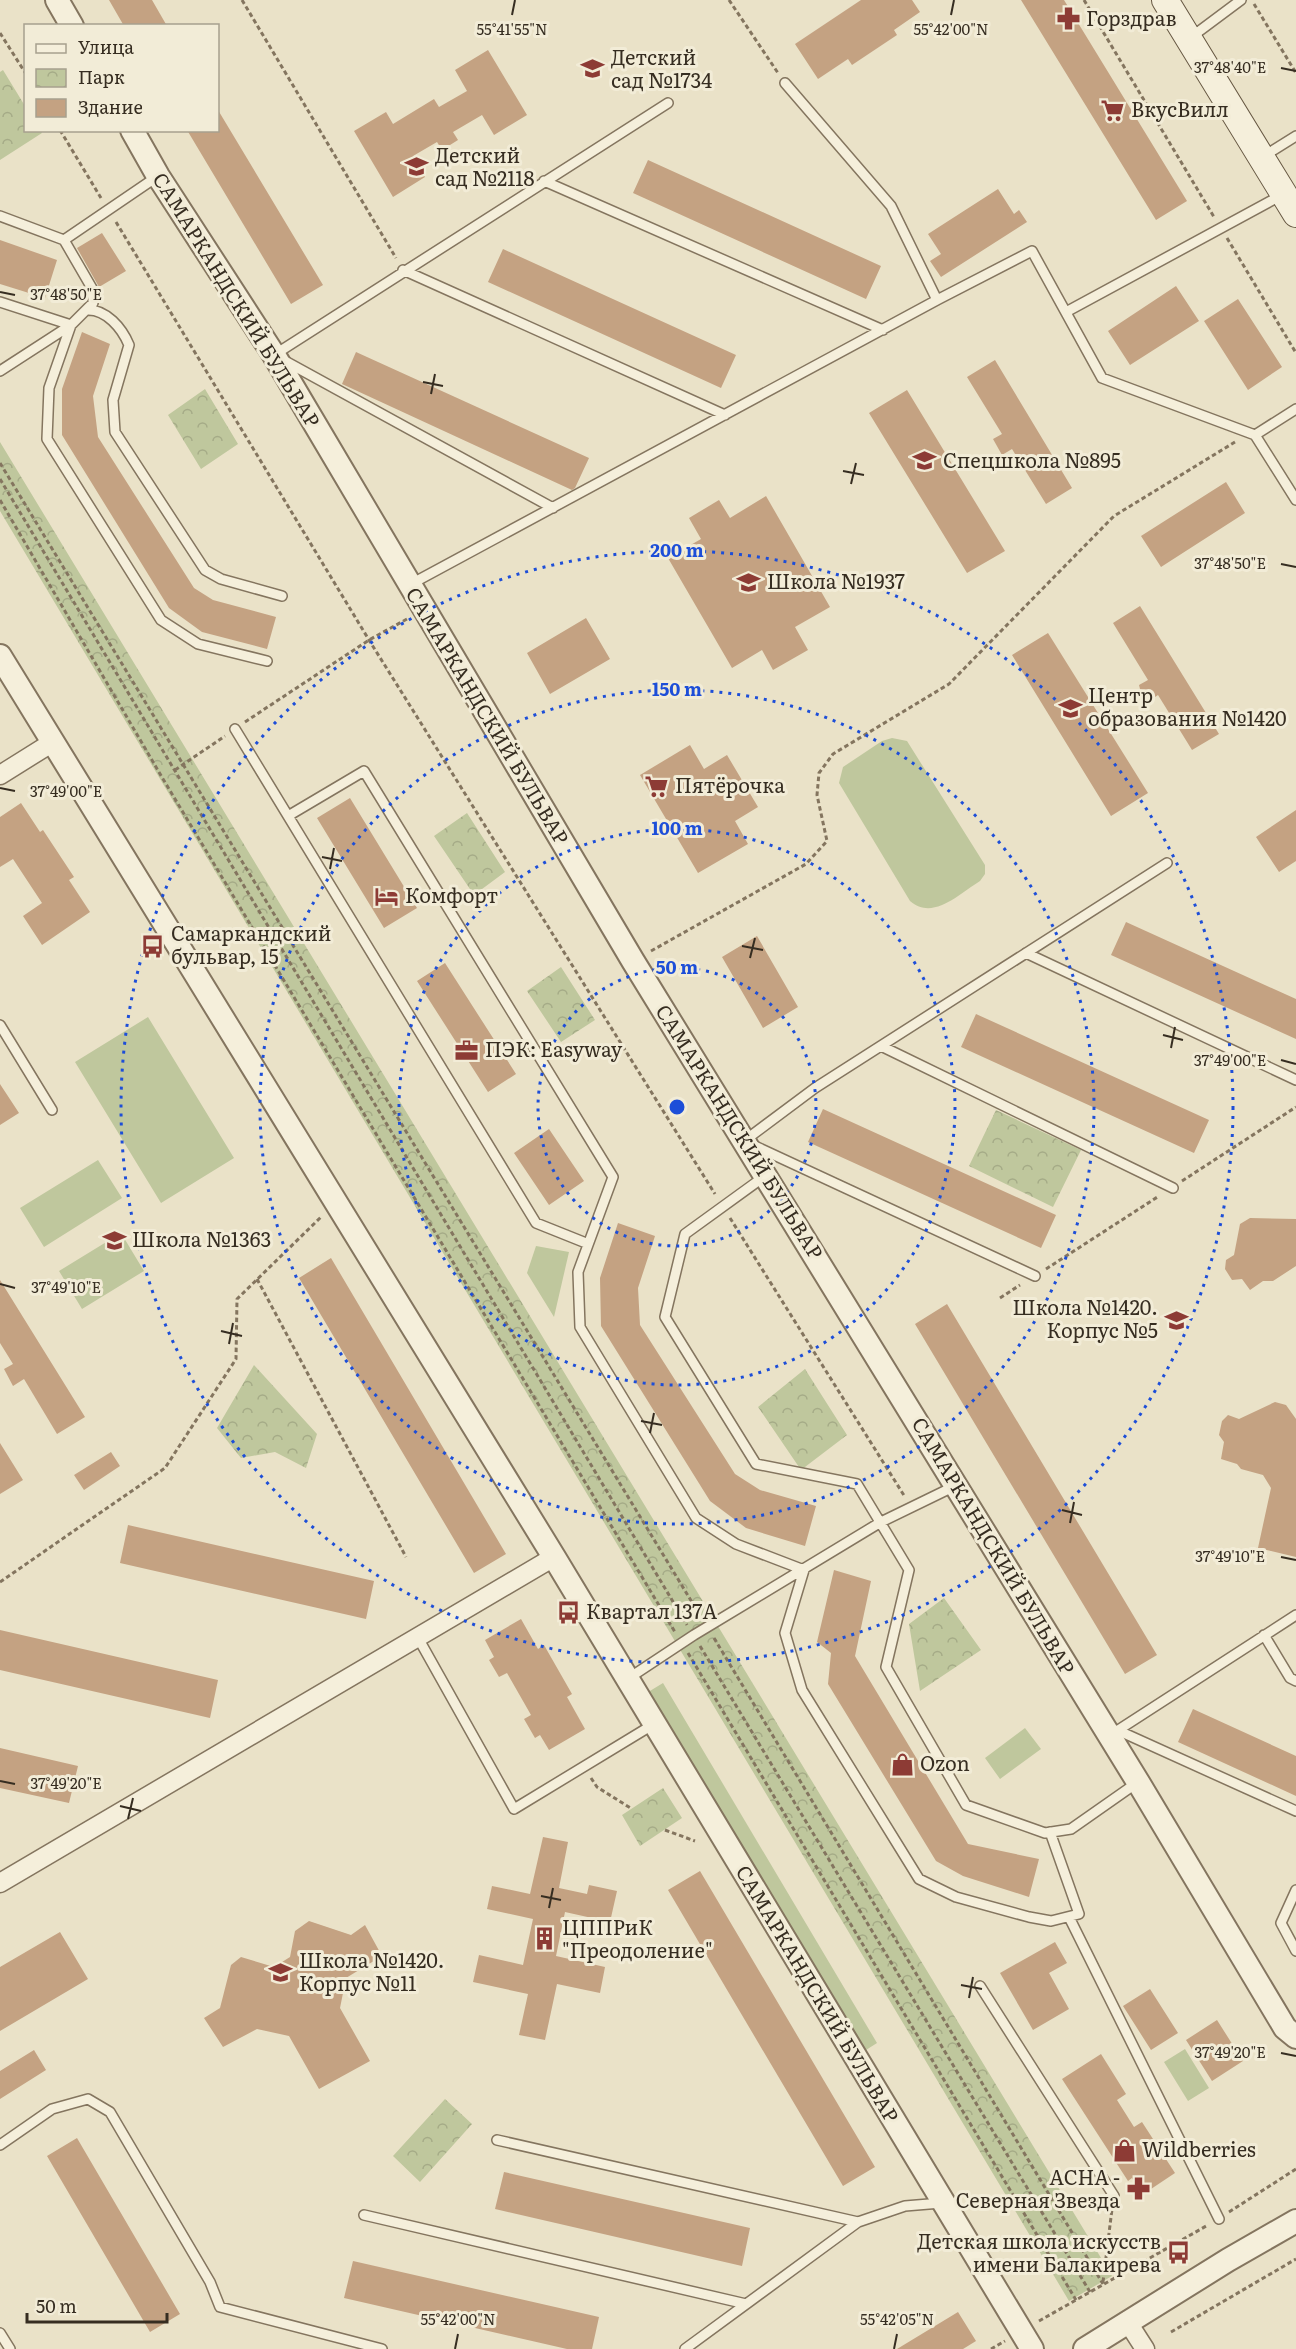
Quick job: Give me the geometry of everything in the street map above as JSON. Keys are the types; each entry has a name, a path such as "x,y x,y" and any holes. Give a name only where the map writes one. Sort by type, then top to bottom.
{"main road":[{"path":"1165,0 1290,204"}],"street":[{"path":"57,0 71,24"},
{"name":"САМАРКАНДСКИЙ БУЛЬВАР","path":"133,132 158,176 274,355 633,961 956,1486 1113,1733 1138,1782 1285,2028 1296,2037"},
{"name":"САМАРКАНДСКИЙ БУЛЬВАР","path":"0,656 554,1557 1032,2349"},
{"path":"0,775 52,742"},
{"path":"0,1882 554,1557"},
{"path":"1085,2349 1127,2321 1296,2221"},
{"path":"1127,2321 1145,2349"}],"lane":[{"path":"1189,39 1241,0"},
{"path":"785,83 891,206 937,300"},
{"path":"553,508 274,355 668,103"},
{"path":"1262,158 1296,136"},
{"path":"64,240 110,211 158,176"},
{"path":"544,181 883,330"},
{"path":"1066,312 1221,228 1290,204"},
{"path":"0,216 64,240 93,290 93,303 87,310 0,371"},
{"path":"409,585 1032,251 1102,378 1255,435 1296,500"},
{"path":"404,270 725,415"},
{"path":"0,302 70,324"},
{"path":"87,310 97,309 107,315 129,345 113,400 115,432 205,570 221,579 282,596"},
{"path":"70,324 49,388 47,439 161,620 198,644 267,661"},
{"path":"1255,435 1296,409"},
{"path":"235,729 536,1223 586,1243"},
{"path":"288,816 364,771 613,1177 586,1243 578,1272 580,1327 696,1518 736,1544 804,1570"},
{"path":"1035,1276 744,1141 815,1088 1167,863"},
{"path":"1026,953 1296,1080"},
{"path":"0,1025 52,1110"},
{"path":"881,1046 1173,1188"},
{"path":"765,1176 685,1234 665,1317 756,1464 858,1484 909,1570 886,1667 966,1805 1045,1833 1071,1829 1138,1782"},
{"path":"627,1679 694,1635 881,1522 956,1486"},
{"path":"804,1570 785,1633 802,1690 919,1879 956,1897 1029,1917 1051,1921 1079,1914 1050,1832"},
{"path":"1113,1733 1296,1615"},
{"path":"1264,1635 1290,1677 1296,1680"},
{"path":"417,1636 514,1809 654,1724"},
{"path":"1113,1733 1296,1811"},
{"path":"1296,1890 1281,1923 1296,1951"},
{"path":"1069,1917 1220,2219"},
{"path":"980,1986 1114,2196"},
{"path":"0,2145 52,2109 88,2099 110,2112 210,2282 220,2307 382,2349"},
{"path":"496,2140 858,2222"},
{"path":"685,2349 858,2222 905,2206 944,2203"},
{"path":"364,2215 746,2304"},
{"path":"0,2333 10,2349"}],"path":[{"path":"242,0 404,270"},
{"path":"729,0 785,83"},
{"path":"1083,0 1296,353"},
{"path":"1251,0 1296,73"},
{"path":"0,33 24,71"},
{"path":"61,132 369,640 911,1506"},
{"path":"633,961 806,864 827,841 817,795 819,773 833,754 949,684 1114,516 1230,445 1255,435"},
{"path":"0,464 707,1627 1103,2284"},
{"path":"0,479 1090,2292 1220,2219 1296,2169"},
{"path":"0,500 163,779 1076,2300"},
{"path":"175,770 369,640 424,610"},
{"path":"1000,1298 1296,1107"},
{"path":"0,1582 165,1468 236,1359 237,1299 336,1202"},
{"path":"257,1279 406,1557"},
{"path":"588,1773 597,1787 632,1809"},
{"path":"665,1830 695,1840"},
{"path":"1103,2284 1114,2196"},
{"path":"1171,2332 1296,2259"}],"green space":[{"path":"3,70 24,104 24,132 42,133 0,160 0,72"},
{"path":"205,389 238,444 201,469 168,415"},
{"path":"0,442 1112,2276 1069,2301 0,511"},
{"path":"892,738 907,741 985,865 985,874 980,881 937,907 919,906 910,901 839,783 843,767 882,741"},
{"path":"467,813 505,872 474,895 434,836"},
{"path":"561,967 595,1020 561,1042 527,991"},
{"path":"148,1017 234,1158 161,1203 75,1062"},
{"path":"996,1110 1081,1150 1053,1207 969,1166"},
{"path":"98,1160 122,1198 44,1247 20,1208"},
{"path":"121,1233 144,1271 82,1309 59,1271"},
{"path":"536,1246 569,1252 554,1317 527,1273"},
{"path":"254,1365 317,1434 306,1468 275,1452 241,1458 217,1428"},
{"path":"805,1369 847,1435 801,1470 758,1407"},
{"path":"944,1598 981,1650 920,1691 909,1624"},
{"path":"663,1683 877,2043 866,2050 640,1697"},
{"path":"1025,1728 1041,1749 1000,1779 985,1758"},
{"path":"663,1788 682,1818 640,1846 622,1815"},
{"path":"1185,2049 1209,2088 1188,2101 1164,2062"},
{"path":"445,2099 472,2124 420,2182 393,2156"}],"building":[{"path":"109,0 152,0 166,24 123,24"},
{"path":"861,0 912,0 920,12 894,30 897,35 852,65 848,59 818,79 795,44"},
{"path":"1021,0 1064,0 1187,201 1156,220"},
{"path":"488,50 527,115 494,135 482,115 453,132 458,140 442,150 437,142 413,156 425,177 393,197 354,131 386,112 393,124 434,99 439,107 467,91 455,70"},
{"path":"219,112 323,285 291,304 188,132 219,132"},
{"path":"648,160 881,266 866,299 633,193"},
{"path":"998,189 1014,214 1019,210 1027,222 941,277 930,261 941,254 928,234"},
{"path":"102,233 126,271 99,287 77,248"},
{"path":"0,240 57,260 45,298 0,284"},
{"path":"503,249 736,355 721,388 488,282"},
{"path":"1176,286 1199,321 1130,365 1108,331"},
{"path":"1238,299 1282,367 1248,390 1204,321"},
{"path":"82,332 110,344 93,396 98,437 194,588 213,600 276,617 267,649 202,632 169,608 62,435 62,389"},
{"path":"356,352 589,458 575,488 572,490 342,384"},
{"path":"995,360 1072,488 1046,504 1012,449 1002,455 993,439 1002,434 967,377"},
{"name":"Спецшкола №895","path":"907,390 1005,551 967,573 869,413"},
{"path":"1226,482 1245,513 1161,567 1141,536"},
{"name":"Школа №1937","path":"766,496 830,607 795,627 808,650 773,670 762,650 732,668 668,558 701,539 689,518 719,500 730,518"},
{"path":"1140,606 1219,734 1192,750 1158,695 1148,702 1139,685 1148,680 1113,623"},
{"path":"586,618 610,659 550,694 527,653"},
{"path":"1048,633 1148,793 1111,816 1012,655"},
{"path":"690,745 704,769 727,755 758,807 735,821 748,844 698,873 640,775"},
{"path":"350,798 417,908 384,928 317,818"},
{"path":"21,803 40,832 43,830 74,877 69,880 90,912 42,945 23,916 42,903 13,859 0,867 0,817"},
{"path":"1296,810 1296,861 1279,872 1256,837"},
{"path":"1126,922 1296,999 1296,1039 1111,955"},
{"path":"757,936 798,1007 763,1028 722,957"},
{"path":"445,963 516,1074 488,1092 417,981"},
{"path":"976,1014 1209,1120 1194,1153 961,1047"},
{"path":"0,1084 19,1113 0,1125"},
{"path":"823,1109 1056,1215 1041,1248 808,1142"},
{"path":"549,1129 584,1181 549,1205 514,1153"},
{"path":"1250,1218 1296,1219 1296,1266 1273,1281 1263,1281 1250,1290 1242,1279 1232,1280 1225,1269 1226,1260 1234,1255 1240,1224"},
{"path":"618,1223 655,1236 638,1288 640,1325 735,1474 760,1490 816,1506 805,1546 746,1528 710,1501 601,1326 600,1278"},
{"path":"331,1258 506,1554 474,1573 299,1278"},
{"path":"0,1280 85,1417 57,1434 24,1379 13,1386 4,1369 13,1364 0,1343"},
{"path":"947,1304 1157,1655 1125,1674 915,1324"},
{"path":"1275,1402 1286,1405 1296,1419 1296,1557 1258,1548 1271,1488 1263,1475 1241,1469 1237,1464 1221,1459 1224,1442 1219,1435 1222,1421 1228,1415 1239,1419"},
{"path":"0,1443 23,1480 0,1494"},
{"path":"111,1452 120,1466 84,1490 74,1475"},
{"path":"128,1525 374,1581 366,1619 120,1563"},
{"path":"834,1570 871,1581 855,1656 968,1844 1039,1859 1029,1897 963,1876 936,1861 828,1684 831,1653 817,1642"},
{"path":"521,1619 538,1649 544,1645 572,1694 567,1697 585,1729 549,1750 540,1735 535,1738 524,1719 531,1715 507,1673 499,1677 489,1660 494,1657 485,1640"},
{"path":"0,1630 218,1680 210,1718 0,1670"},
{"path":"1193,1709 1296,1756 1296,1796 1178,1742"},
{"path":"0,1748 78,1766 69,1803 0,1788"},
{"name":"ЦППРиК \"Преодоление\"","path":"543,1837 568,1842 559,1888 587,1894 589,1885 617,1891 610,1922 565,1912 556,1956 605,1967 600,1993 557,1984 545,2040 519,2035 528,1994 473,1982 479,1955 523,1965 533,1919 487,1909 492,1886 530,1894"},
{"path":"700,1871 875,2167 843,2186 668,1890"},
{"path":"309,1921 351,1935 365,1925 382,1956 346,1978 340,2008 370,2061 319,2089 289,2036 257,2029 223,2047 204,2018 220,2008 231,1965 241,1957 274,1967 290,1957 295,1931"},
{"path":"60,1932 88,1979 0,2031 0,1967"},
{"path":"1055,1942 1067,1963 1049,1973 1069,2009 1033,2030 1000,1973"},
{"path":"1150,1989 1178,2033 1151,2050 1123,2006"},
{"path":"1217,2020 1243,2061 1212,2081 1186,2040"},
{"path":"34,2050 46,2070 0,2099 0,2071"},
{"path":"1101,2054 1126,2094 1117,2100 1134,2127 1142,2122 1175,2173 1142,2195 1132,2178 1128,2181 1062,2079"},
{"path":"77,2138 180,2314 150,2332 47,2156"},
{"path":"504,2172 750,2228 742,2266 495,2209"},
{"path":"353,2261 599,2317 592,2349 567,2349 344,2298"},
{"path":"958,2312 976,2341 963,2349 897,2349"}],"place":[{"name":"Горздрав","path":"1068,19"},
{"name":"Детский сад №1734","path":"593,69"},
{"name":"ВкусВилл","path":"1113,110"},
{"name":"Детский сад №2118","path":"417,167"},
{"name":"Спецшкола №895","path":"925,461"},
{"name":"Школа №1937","path":"749,582"},
{"name":"Центр образования №1420","path":"1070,708"},
{"name":"Пятёрочка","path":"657,786"},
{"name":"Комфорт","path":"387,896"},
{"name":"Самаркандский бульвар, 15","path":"153,946"},
{"name":"ПЭК: Easyway","path":"467,1050"},
{"name":"Школа №1363","path":"114,1240"},
{"name":"Школа №1420. Корпус №5","path":"1176,1320"},
{"name":"Квартал 137А","path":"568,1612"},
{"name":"Ozon","path":"902,1764"},
{"name":"ЦППРиК \"Преодоление\"","path":"544,1939"},
{"name":"Школа №1420. Корпус №11","path":"281,1973"},
{"name":"Wildberries","path":"1124,2150"},
{"name":"АСНА - Северная Звезда","path":"1138,2189"},
{"name":"Детская школа искусств имени Балакирева","path":"1179,2253"}]}
